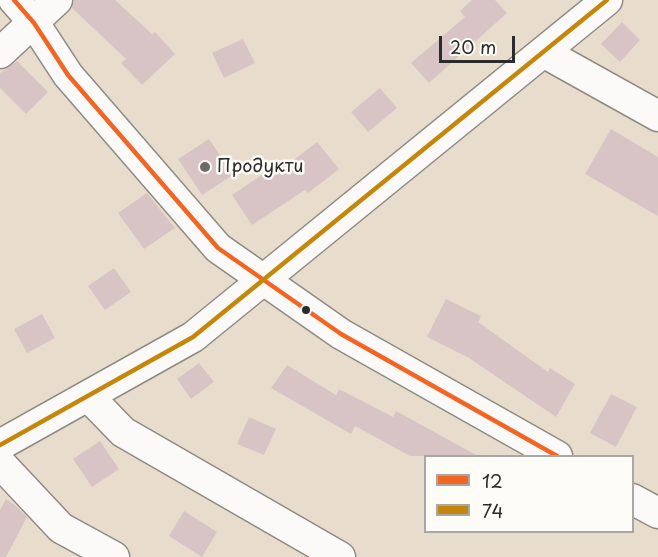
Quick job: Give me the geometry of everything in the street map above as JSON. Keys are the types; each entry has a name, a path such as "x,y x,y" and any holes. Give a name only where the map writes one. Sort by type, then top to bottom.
{"street":[{"path":"14,0 34,23 68,75 218,248 341,334 555,455"},
{"path":"0,53 57,0"},
{"path":"0,445 193,337 607,0"},
{"path":"545,52 658,116"},
{"path":"88,396 123,432 340,557"},
{"path":"0,463 61,528 114,557"},
{"path":"634,500 658,513"}],"building":[{"path":"74,0 115,0 152,34 155,32 175,54 142,85 121,63 126,59 72,8"},
{"path":"472,0 495,0 507,13 429,83 411,63 465,17 460,11"},
{"path":"622,22 640,40 620,62 601,44"},
{"path":"243,39 255,63 224,78 212,53"},
{"path":"17,61 48,92 26,114 0,88 0,73"},
{"path":"380,88 397,108 368,132 351,112"},
{"path":"611,129 658,157 658,216 585,174"},
{"name":"Продукти","path":"209,139 233,175 202,195 178,159"},
{"path":"317,142 339,169 308,193 305,190 252,225 232,195 269,170 273,176"},
{"path":"147,193 175,228 144,249 118,213"},
{"path":"114,268 131,292 105,310 88,286"},
{"path":"446,299 481,316 478,322 548,372 550,368 575,384 556,417 469,358 427,337"},
{"path":"42,314 55,338 27,353 14,329"},
{"path":"199,363 214,382 191,399 177,379"},
{"path":"287,365 336,395 339,389 393,417 396,411 476,455 410,456 355,426 351,434 271,388"},
{"path":"611,394 637,407 616,447 590,433"},
{"path":"249,417 276,429 264,455 237,444"},
{"path":"100,441 119,469 92,487 73,459"},
{"path":"6,499 27,517 6,557 0,557 0,510"},
{"path":"184,511 217,532 202,557 169,536"}],"transit line":[{"name":"12","path":"14,0 34,23 68,75 218,248 341,334 555,455"},
{"name":"74","path":"0,445 193,337 607,0"}],"place":[{"name":"Продукти","path":"205,167"}]}
